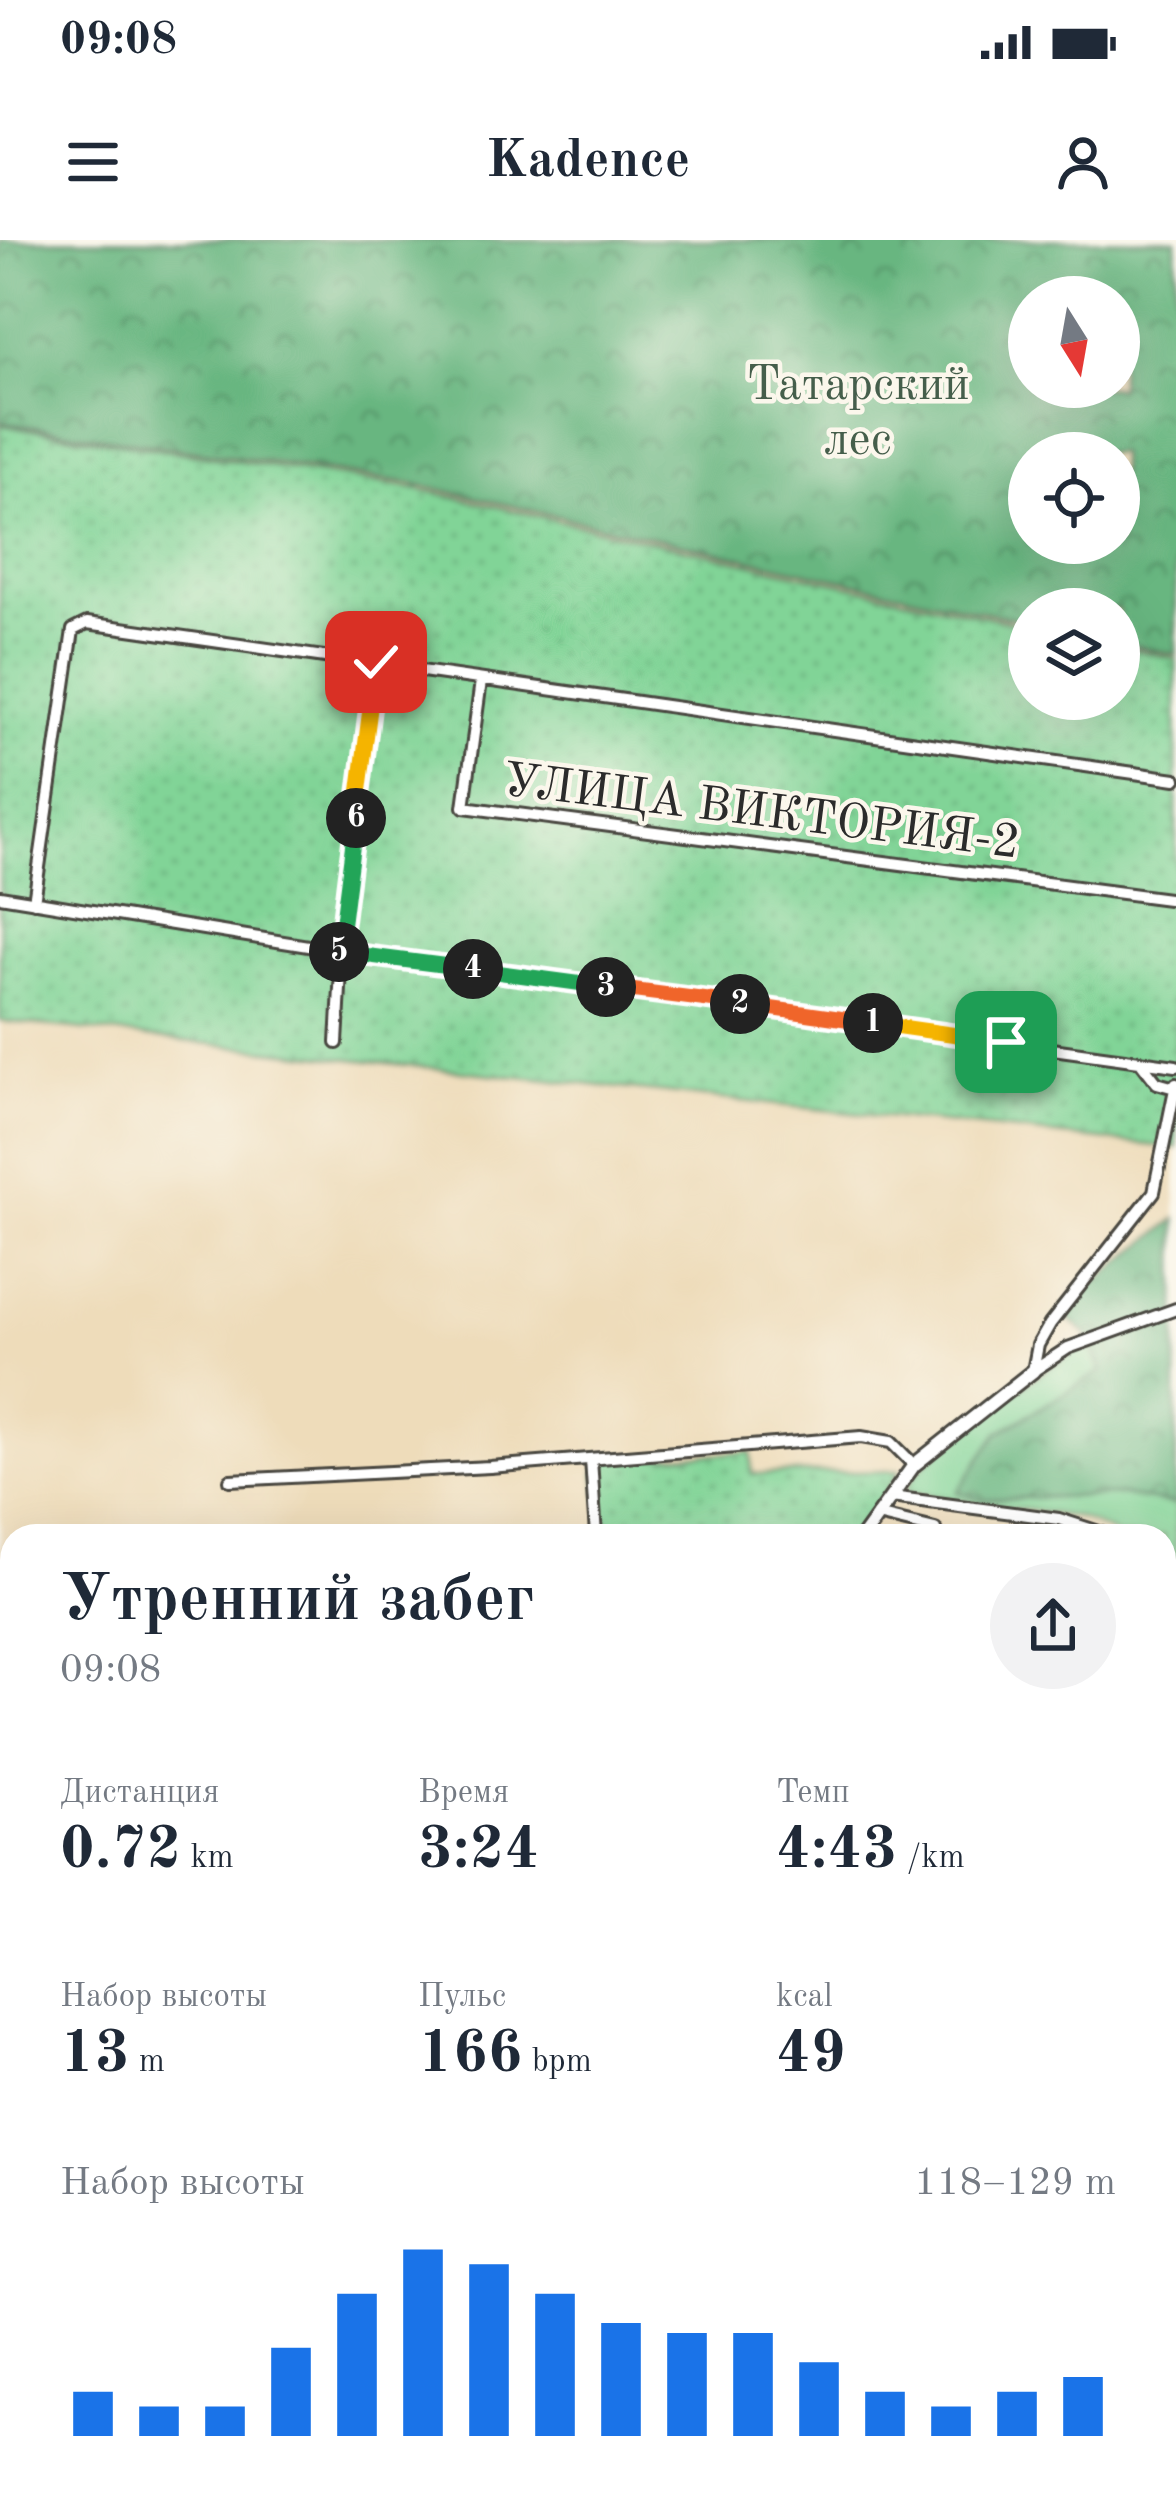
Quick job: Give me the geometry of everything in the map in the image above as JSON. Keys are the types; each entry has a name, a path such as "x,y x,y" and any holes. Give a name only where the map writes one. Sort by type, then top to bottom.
{"street":[{"path":"34,902 73,630 87,622 1176,779"},
{"path":"337,1043 341,952 376,662"},
{"name":"УЛИЦА ВИКТОРИЯ-2","path":"482,681 464,807 1176,900"},
{"path":"0,896 341,952 1176,1066"},
{"path":"1033,1371 1038,1345 1060,1308 1154,1192 1176,1086 1157,1083 1140,1061"},
{"path":"871,1524 914,1465 1033,1371 1068,1348 1176,1309"},
{"path":"230,1480 861,1437 891,1442 914,1465"},
{"path":"591,1459 595,1524"},
{"path":"891,1497 1075,1524"},
{"path":"877,1516 916,1524"},
{"path":"1059,1519 1059,1524"}],"green space":[{"name":"Татарский лес","path":"0,240 1176,240 1176,655 1140,647 1140,588 1008,588 1008,617 415,484 0,422"},
{"path":"0,425 414,488 1008,621 1008,720 1140,720 1140,651 1176,659 1176,1148 0,1021"},
{"path":"1176,1219 1176,1504 1122,1495 985,1499 957,1492 998,1433 1102,1371 1086,1334 1065,1317 1080,1294"},
{"path":"1091,1344 1103,1371 998,1433 985,1499 1122,1495 1176,1504 1176,1524 1093,1524 1080,1518 906,1492 914,1477 958,1434"},
{"path":"751,1452 752,1474 899,1471 864,1524 610,1524 602,1522 596,1471 607,1459"}],"route":[{"path":"376,662 339,952 1006,1042"}]}
